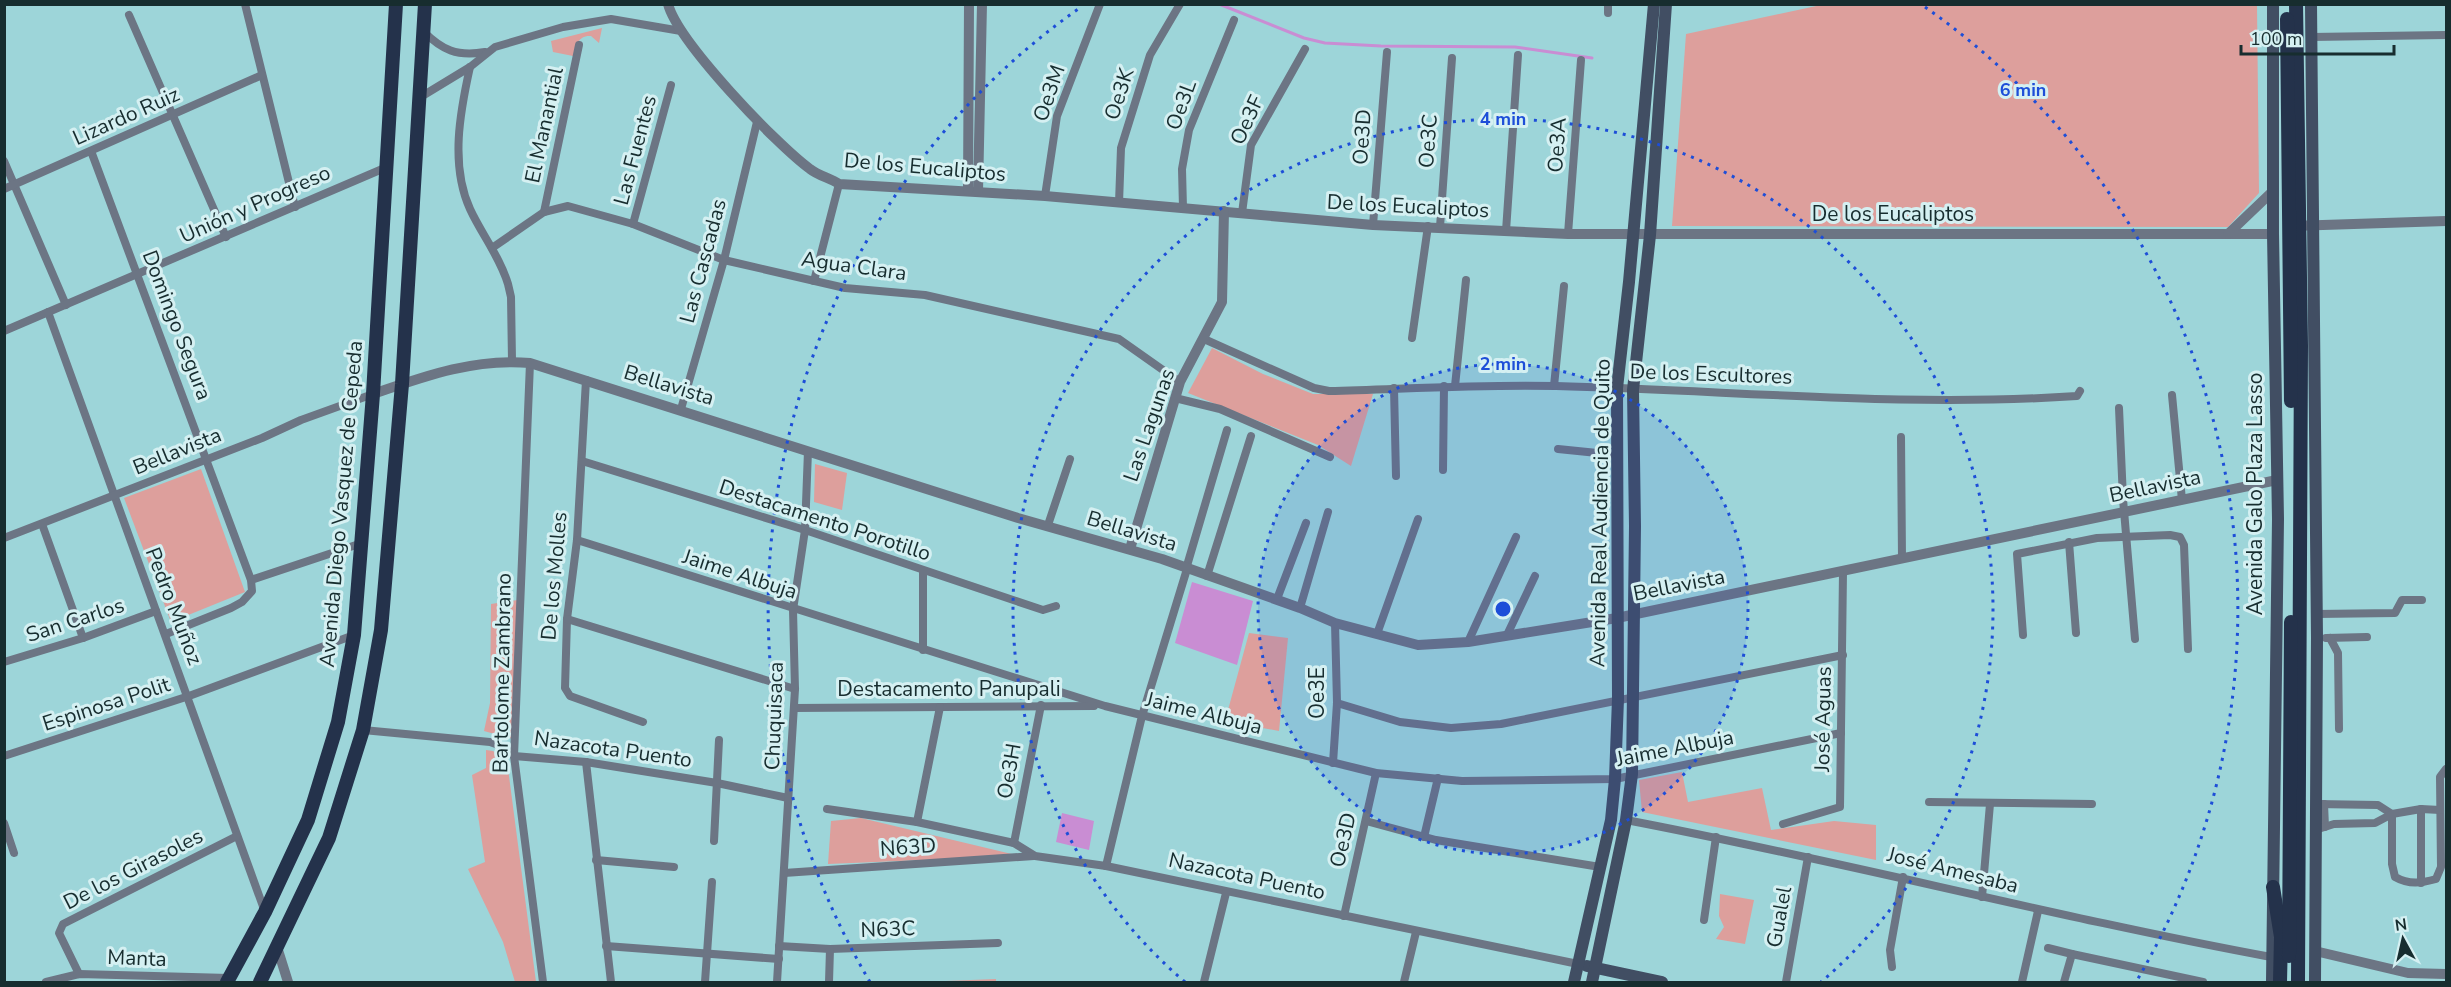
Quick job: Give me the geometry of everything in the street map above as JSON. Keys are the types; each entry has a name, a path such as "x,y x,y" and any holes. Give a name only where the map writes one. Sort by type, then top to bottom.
{"main road":[{"name":"Avenida Diego Vasquez de Cepeda","path":"228,980 265,912 308,820 338,722 354,635 373,394 396,4"},
{"path":"260,982 329,838 363,730 381,630 402,384 425,4"},
{"name":"Avenida Real Audiencia de Quito","path":"1574,982 1611,820 1615,779 1618,699 1617,388 1634,235 1654,4"},
{"name":"Avenida Real Audiencia de Quito","path":"1592,982 1626,820 1632,774 1635,696 1633,390 1650,235 1666,4"},
{"name":"Avenida Galo Plaza Lasso","path":"2272,982 2277,480 2273,234 2273,4"},
{"name":"Avenida Galo Plaza Lasso","path":"2287,4 2300,226 2316,614 2320,828 2315,982"},
{"name":"Avenida Galo Plaza Lasso","path":"2296,4 2300,226 2301,673 2298,982"},
{"name":"Avenida Galo Plaza Lasso","path":"2289,982 2292,556 2300,226 2311,4"},
{"path":"2273,887 2281,937 2280,982"},
{"name":"Nazacota Puento","path":"1578,964 1662,982"}],"street":[{"path":"245,4 295,207"},
{"name":"De los Eucaliptos","path":"668,4 681,31 757,122 812,171 839,184 1045,196 1373,225 1568,234 2273,234"},
{"path":"969,4 973,191"},
{"path":"973,191 982,4"},
{"name":"Oe3M","path":"1045,196 1057,116 1100,4"},
{"name":"Oe3K","path":"1119,203 1121,148 1150,55 1180,4"},
{"path":"129,15 226,237"},
{"path":"423,31 448,51 468,55 603,19 620,19 681,31"},
{"name":"Oe3L","path":"1183,208 1182,169 1189,130 1234,20"},
{"path":"2311,37 2446,35"},
{"name":"El Manantial","path":"544,212 579,45"},
{"name":"Oe3F","path":"1242,213 1251,146 1305,49"},
{"path":"418,98 470,67 488,51"},
{"name":"Oe3D","path":"1373,225 1387,52"},
{"path":"1506,231 1518,55"},
{"name":"Oe3C","path":"1440,227 1452,58"},
{"name":"Oe3A","path":"1568,234 1581,60"},
{"path":"470,67 459,129 462,185 471,210 505,272 511,297 512,361"},
{"name":"Lizardo Ruiz","path":"4,189 262,75"},
{"name":"Las Fuentes","path":"633,224 672,85"},
{"name":"Las Cascadas","path":"681,409 724,260 757,122"},
{"name":"Domingo Segura","path":"91,151 208,459 251,580"},
{"path":"4,161 16,184 66,305"},
{"name":"Unión y Progreso","path":"4,331 387,166"},
{"path":"814,281 839,184"},
{"path":"2228,234 2273,191"},
{"name":"Agua Clara","path":"492,248 544,212 568,206 633,224 724,260 845,288 925,295 1119,339 1180,382"},
{"name":"Las Lagunas","path":"1130,549 1180,382 1222,302 1224,211"},
{"path":"2300,226 2446,221"},
{"path":"1412,338 1428,226"},
{"path":"1455,386 1466,280"},
{"path":"1554,386 1564,286"},
{"name":"Pedro Muñoz","path":"48,312 189,696 265,912"},
{"name":"De los Escultores","path":"1204,339 1314,388 1329,391 1444,386 1554,386 2011,400 2077,396 2080,391"},
{"name":"Bellavista","path":"4,538 208,459 301,420 373,394 460,367 512,361 530,363 586,380 808,451 1130,549 1276,599 1335,623 1418,645 1468,642 1617,618 2277,480"},
{"name":"Bartolome Zambrano","path":"530,363 514,756 543,982"},
{"name":"De los Molles","path":"586,380 577,540 567,619 565,688 570,696 643,722"},
{"path":"1443,470 1444,386"},
{"path":"1394,388 1396,476"},
{"path":"2172,395 2182,500"},
{"path":"1175,398 1220,409 1329,457"},
{"path":"2120,408 2125,513 2135,639"},
{"path":"1106,866 1142,716 1227,430"},
{"path":"1207,576 1251,436"},
{"path":"1901,437 1902,559"},
{"path":"1558,449 1617,455"},
{"name":"Chuquisaca","path":"777,982 795,689 793,610 805,530 808,451"},
{"path":"1048,525 1070,459"},
{"name":"Destacamento Porotillo","path":"582,462 805,530 1043,610 1056,606"},
{"path":"1300,608 1328,512"},
{"path":"1377,634 1418,519"},
{"path":"1276,599 1306,523"},
{"path":"42,524 83,638"},
{"path":"2023,635 2017,554 2069,542 2127,535 2170,535 2180,537 2184,545 2188,649"},
{"path":"1468,642 1516,537"},
{"name":"Jaime Albuja","path":"577,540 923,651 1105,706 1376,773 1462,781 1615,779 1841,734"},
{"path":"2069,542 2076,633"},
{"path":"166,633 242,602 252,591 251,580 362,543"},
{"path":"923,571 923,651"},
{"name":"José Aguas","path":"1784,824 1840,807 1843,572"},
{"path":"1507,635 1535,576"},
{"path":"2316,614 2395,613 2402,600 2422,600"},
{"name":"San Carlos","path":"4,662 83,638 156,611"},
{"path":"567,619 795,689"},
{"name":"Oe3E","path":"1333,763 1337,703 1335,623"},
{"name":"Espinosa Polit","path":"4,756 189,696 354,635"},
{"path":"2316,638 2367,637"},
{"path":"2330,638 2338,653 2339,729"},
{"path":"1337,703 1400,722 1451,728 1501,724 1843,655"},
{"name":"Oe3H","path":"1014,843 1041,705"},
{"name":"Destacamento Panupali","path":"794,708 1105,706"},
{"path":"917,822 939,707"},
{"name":"Nazacota Puento","path":"363,730 490,742 504,747 514,756 586,762 717,783 788,798"},
{"path":"714,841 719,740"},
{"path":"586,762 611,982"},
{"path":"2392,813 2392,864 2395,877 2403,882 2421,883 2436,879 2441,867 2440,777 2446,769"},
{"name":"Oe3D","path":"1344,916 1376,773"},
{"path":"1424,837 1438,778"},
{"path":"1929,801 1990,804 2092,804"},
{"path":"1982,897 1990,804"},
{"path":"2320,804 2378,805 2392,813"},
{"name":"Nazacota Puento","path":"827,809 917,822 1014,843 1035,856 1106,866 1226,893 1578,964"},
{"path":"2320,828 2376,823 2392,813 2421,809 2440,810"},
{"path":"2421,809 2421,883"},
{"name":"José Amesaba","path":"1626,820 1808,857 2038,911 2271,957"},
{"path":"1366,821 1424,837 1600,867"},
{"path":"4,823 14,853"},
{"name":"De los Girasoles","path":"79,974 59,933 63,924 237,836"},
{"path":"1704,920 1716,837"},
{"name":"N63D","path":"784,873 1035,856"},
{"name":"Gualel","path":"1786,982 1808,857"},
{"path":"596,860 674,867"},
{"path":"1892,967 1890,950 1902,878"},
{"path":"705,982 712,882"},
{"path":"1204,982 1226,893"},
{"path":"2022,982 2038,911"},
{"path":"1404,982 1416,932"},
{"name":"N63C","path":"779,946 831,948 998,943"},
{"path":"606,946 779,959"},
{"path":"277,947 288,982"},
{"path":"829,982 831,948"},
{"path":"2048,948 2203,982"},
{"path":"2315,951 2408,974 2446,974"},
{"path":"2064,982 2072,954"},
{"name":"Manta","path":"46,982 79,974 228,980"}],"shaded area":[{"path":"1821,5 2257,5 2259,193 2228,227 1672,226 1686,34"},
{"path":"602,28 599,43 591,36 583,37 578,42 573,56 553,52 551,41"},
{"path":"1212,348 1263,374 1313,394 1373,394 1351,466 1318,445 1188,393"},
{"path":"815,464 847,473 842,510 814,502"},
{"path":"201,469 245,592 171,622 124,498"},
{"path":"1192,582 1253,601 1237,665 1175,643"},
{"path":"524,599 513,739 484,731 490,703 491,604"},
{"path":"1249,633 1288,638 1279,731 1225,721"},
{"path":"486,750 493,751 507,761 536,982 515,982 503,942 468,869 485,862 472,775 486,768"},
{"path":"1682,772 1688,802 1762,788 1771,830 1834,821 1876,825 1876,860 1642,812 1639,780"},
{"path":"1062,813 1094,821 1089,850 1056,842"},
{"path":"861,818 1020,856 828,864 831,821"},
{"path":"1720,894 1754,900 1745,944 1716,939 1724,927 1719,916"},
{"path":"996,979 996,982 920,982"}],"waterway":[{"path":"1219,4 1304,38 1325,43 1381,46 1515,47 1592,58"}]}
